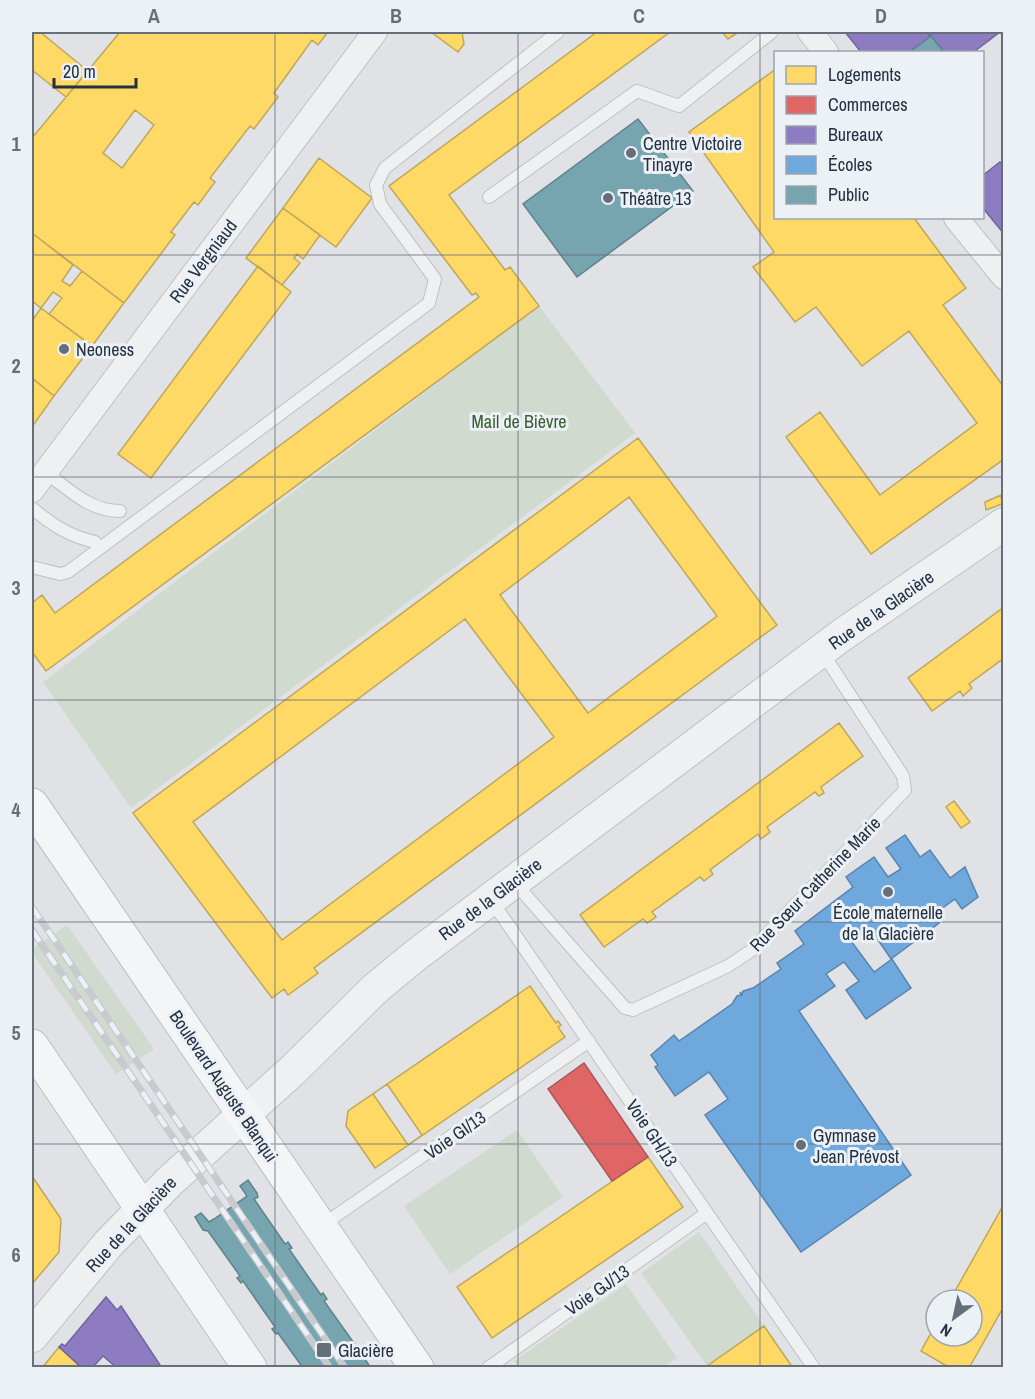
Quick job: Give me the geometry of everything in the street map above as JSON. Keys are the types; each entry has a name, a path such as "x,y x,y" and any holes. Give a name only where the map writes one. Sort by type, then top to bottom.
{"main road":[{"name":"Boulevard Auguste Blanqui","path":"32,805 417,1368"},
{"path":"32,1046 250,1368"}],"street":[{"name":"Rue Vergniaud","path":"38,481 375,32"},
{"path":"810,32 825,51"},
{"path":"957,219 1004,278"},
{"name":"Rue de la Glacière","path":"32,1335 141,1210 376,988 502,890 821,651 1004,524"},
{"path":"948,564 1004,548"}],"lane":[{"path":"32,567 60,574 68,572 429,303 435,279 380,204 376,185 386,168 558,32"},
{"path":"489,197 637,92 679,106 772,32"},
{"path":"38,481 105,511 120,511"},
{"path":"32,508 59,530 76,538 95,542"},
{"name":"Rue Sœur Catherine Marie","path":"502,890 626,1008 633,1010 728,966 752,950 905,790 903,776 821,651"},
{"name":"Voie GH/13","path":"502,890 589,1041 814,1368"},
{"name":"Voie GI/13","path":"320,1227 589,1041"},
{"name":"Voie GJ/13","path":"488,1368 707,1213"}],"green space":[{"name":"Mail de Bièvre","path":"539,306 635,433 131,808 43,682"},
{"path":"67,925 154,1049 116,1074 32,953 32,949"},
{"path":"517,1130 563,1197 450,1274 404,1206"},
{"path":"699,1232 764,1326 707,1366 641,1273"},
{"path":"626,1284 677,1358 663,1367 518,1367 514,1361"}],"building: Logements":[{"path":"32,32 40,32 88,71 66,97 32,70"},
{"path":"120,32 328,32 318,45 312,40 274,93 278,97 254,129 250,126 210,178 215,182 198,205 194,202 171,232 175,235 124,303 32,233 32,138","holes":["135,110 154,125 122,168 103,153"]},
{"path":"431,32 462,32 464,44 458,52"},
{"path":"597,32 670,32 449,195 505,270 510,267 539,306 46,671 32,652 32,603 42,595 55,613 479,297 476,293 472,295 389,186"},
{"path":"722,32 739,32 728,39"},
{"path":"774,70 774,219 915,219 966,288 943,305 1004,387 1004,459 871,554 786,437 820,412 880,495 977,423 909,331 862,366 816,307 795,322 753,267 774,252 689,132"},
{"path":"319,158 372,198 336,247 283,208"},
{"path":"283,208 320,235 303,259 297,254 294,258 300,263 282,285 246,258"},
{"path":"32,233 73,265 62,281 70,286 82,271 124,303 92,346 49,314 62,298 53,292 41,308 32,301"},
{"path":"258,266 291,292 151,478 118,454"},
{"path":"41,308 92,346 54,396 32,378 32,321"},
{"path":"32,378 54,396 32,427"},
{"path":"638,438 777,625 314,968 318,973 288,995 284,989 272,998 133,813","holes":["629,497 717,616 588,713 500,595","465,619 554,737 282,940 193,822"]},
{"path":"1001,495 1002,504 986,510 985,502"},
{"path":"1004,607 1004,658 969,684 972,688 963,696 960,691 932,711 908,678"},
{"path":"839,723 863,756 821,787 824,793 819,796 815,792 767,827 770,832 761,839 758,834 710,870 713,874 704,881 700,877 652,912 656,917 647,923 643,919 604,947 580,915"},
{"path":"954,801 970,822 961,828 946,807"},
{"path":"530,986 556,1023 558,1021 561,1025 558,1027 565,1037 375,1168 346,1126 348,1111"},
{"path":"387,1084 422,1135 408,1145 373,1094"},
{"path":"648,1157 683,1207 492,1338 457,1287"},
{"path":"32,1176 61,1219 59,1252 32,1284"},
{"path":"1004,1204 1004,1306 984,1341 984,1288 957,1288"},
{"path":"764,1326 793,1368 704,1368 707,1366"},
{"path":"924,1346 924,1348 980,1348 969,1368 950,1368 921,1351"},
{"path":"59,1347 82,1368 42,1368"}],"building: Commerces":[{"path":"584,1063 648,1157 612,1181 548,1089"}],"building: Bureaux":[{"path":"845,32 927,32 931,36 911,51 860,51"},
{"path":"927,32 1000,32 975,51 943,51"},
{"path":"1000,162 1004,165 1004,234 984,209 984,174"},
{"path":"106,1297 117,1310 121,1306 162,1368 117,1368 103,1356 92,1368 82,1368 59,1347 62,1344 65,1346"}],"building: Écoles":[{"path":"905,835 920,857 930,850 950,878 965,867 978,897 962,909 955,899 933,915 939,923 891,959 870,928 851,941 874,972 892,959 911,988 866,1019 846,990 859,981 844,962 826,974 835,986 799,1011 911,1175 801,1252 705,1115 728,1099 709,1072 675,1096 655,1067 658,1065 651,1055 674,1035 679,1041 732,1004 737,996 741,995 740,992 742,995 743,991 753,988 781,969 777,963 804,944 795,931 853,887 846,877 874,857 888,877 901,869 886,848"}],"building: Public":[{"path":"931,36 943,51 911,51"},
{"name":"Théâtre 13","path":"638,119 693,191 577,277 523,204"},
{"name":"Glacière","path":"248,1180 257,1193 258,1197 254,1199 285,1244 288,1242 292,1248 289,1249 321,1295 323,1293 327,1299 324,1301 356,1346 358,1345 362,1350 360,1352 371,1368 303,1368 278,1333 276,1334 272,1329 275,1327 243,1281 241,1283 237,1278 240,1276 208,1231 203,1230 195,1217 201,1213 209,1222 247,1196 240,1186"}],"railway":[{"path":"32,907 345,1368"},
{"path":"32,930 330,1368"}],"place":[{"name":"Centre Victoire Tinayre","path":"631,153"},
{"name":"Théâtre 13","path":"608,198"},
{"name":"Neoness","path":"64,349"},
{"name":"École maternelle de la Glacière","path":"888,892"},
{"name":"Gymnase Jean Prévost","path":"801,1145"},
{"name":"Glacière","path":"324,1350"}]}
